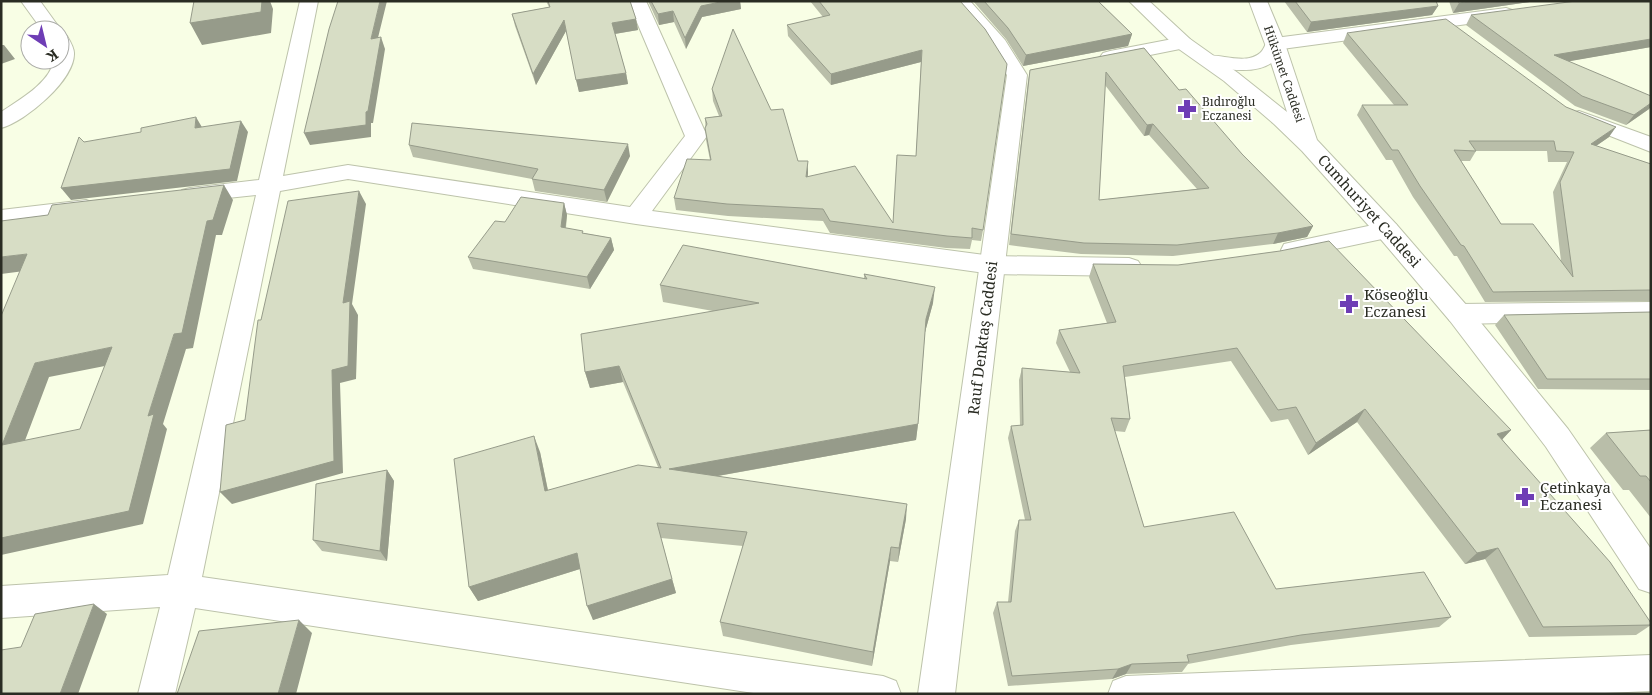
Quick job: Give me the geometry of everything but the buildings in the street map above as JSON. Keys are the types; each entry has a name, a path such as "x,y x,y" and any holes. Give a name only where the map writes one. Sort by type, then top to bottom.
{"street":[{"path":"30,1 44,20"},
{"path":"156,694 182,590 309,1"},
{"path":"636,216 696,136 637,1"},
{"name":"Rauf Denktaş Caddesi","path":"936,694 992,266 1027,73 1006,53 991,32 960,1"},
{"name":"Cumhuriyet Caddesi","path":"1138,1 1183,43 1208,60 1282,119 1310,146 1387,230 1459,314 1556,438 1651,578"},
{"name":"Hükümet Caddesi","path":"1258,1 1310,146"},
{"path":"1438,1 1446,22 1469,39"},
{"path":"1208,60 1247,64 1260,61 1270,55 1275,44 1525,11"},
{"path":"1096,60 1183,43"},
{"path":"1,122 34,99 56,78 60,70"},
{"path":"1560,106 1567,112 1651,145"},
{"path":"170,198 269,186 348,172 636,216 992,266 1154,267"},
{"path":"1,218 110,205"},
{"path":"1273,254 1387,230"},
{"path":"1459,314 1650,311"},
{"path":"1,602 182,590 883,694"},
{"path":"1126,694 1651,672"}],"place":[{"name":"Bıdıroğlu Eczanesi","path":"1187,109"},
{"name":"Köseoğlu Eczanesi","path":"1349,304"},
{"name":"Çetinkaya Eczanesi","path":"1525,497"}]}
